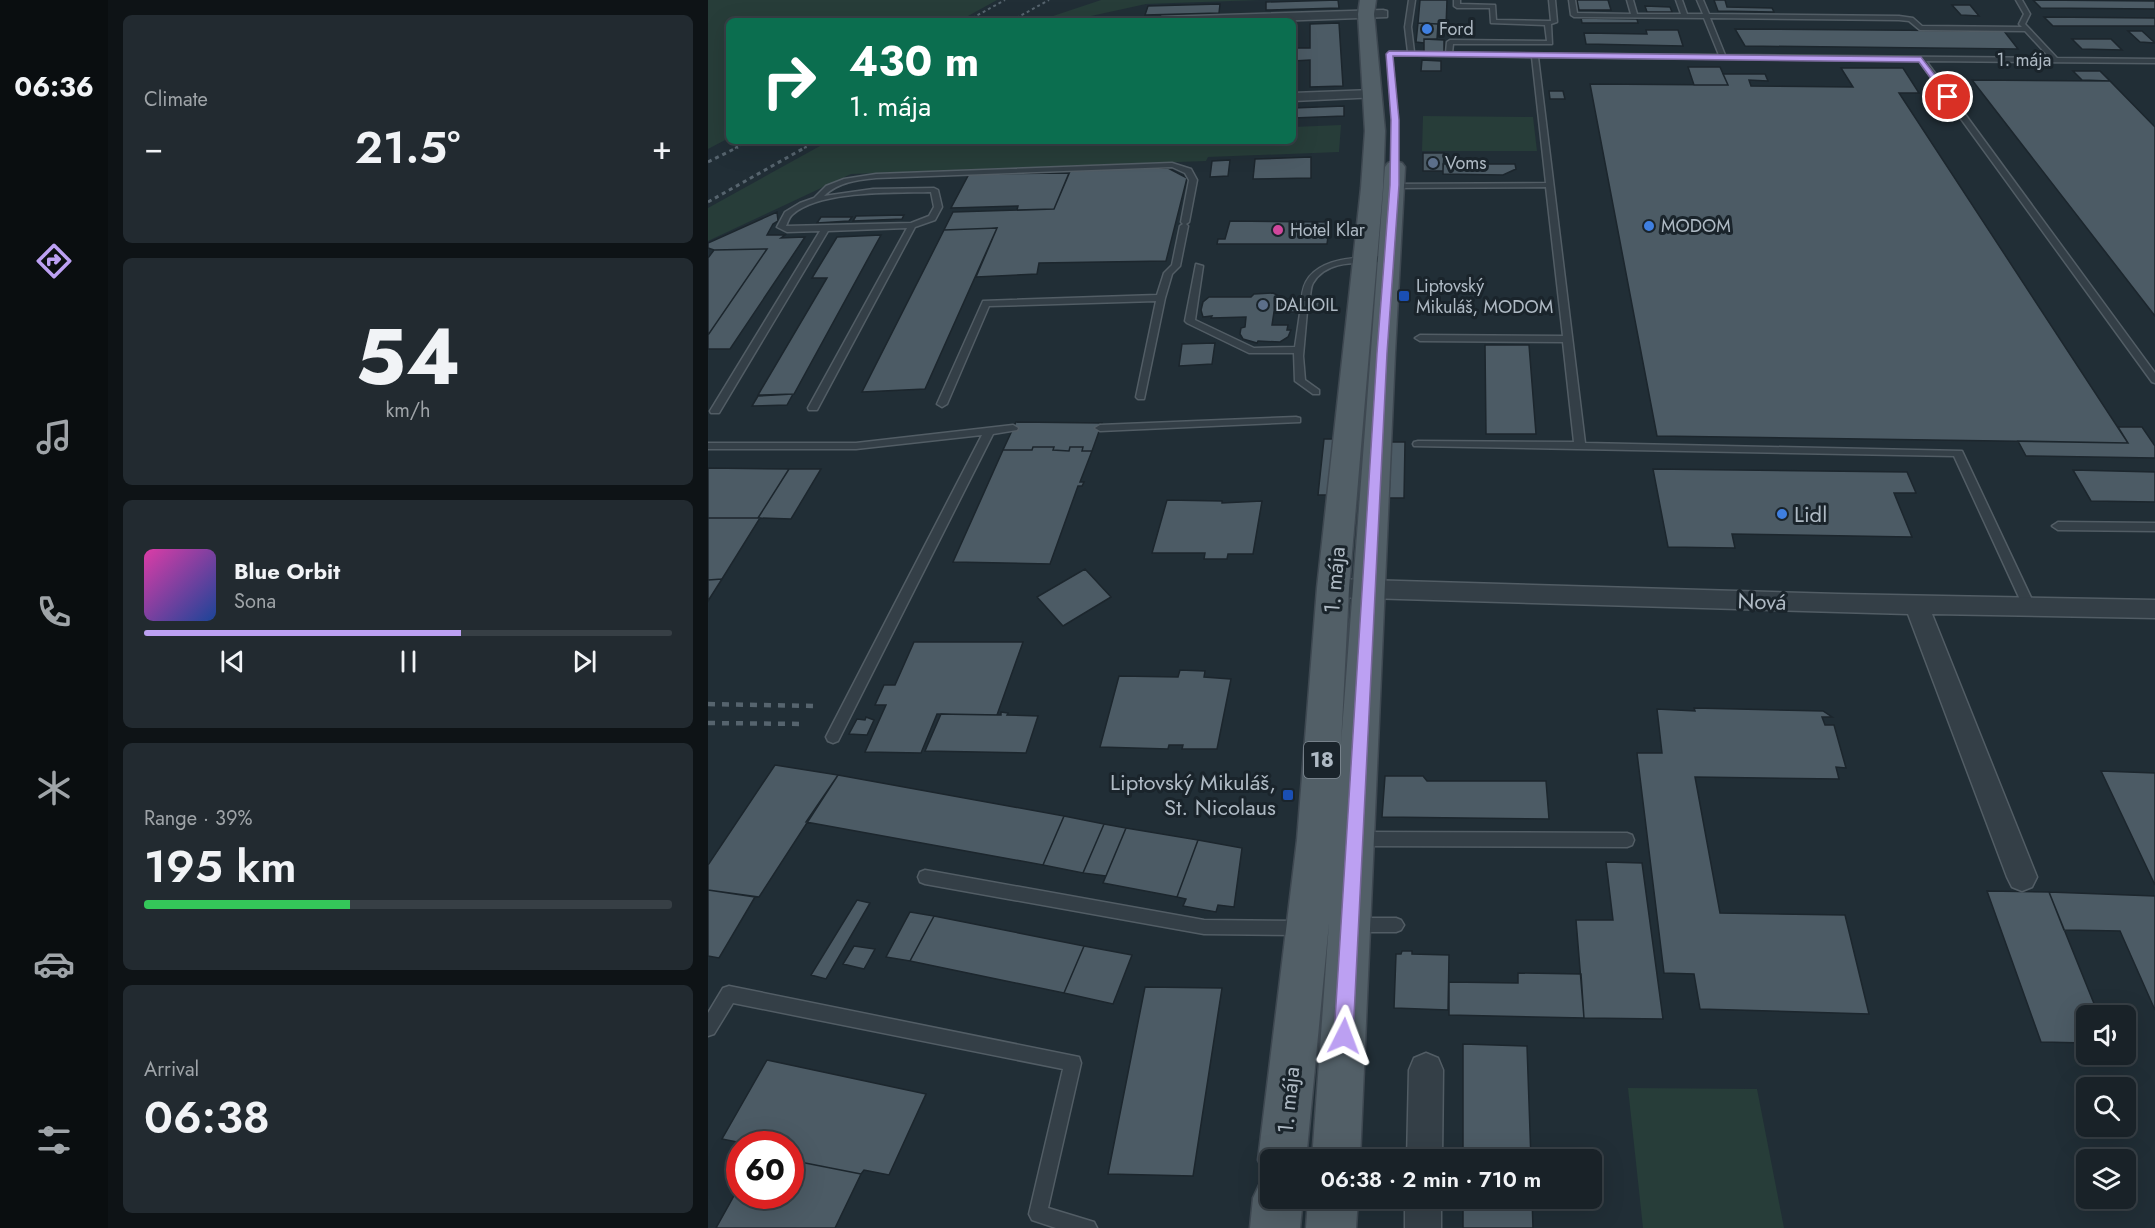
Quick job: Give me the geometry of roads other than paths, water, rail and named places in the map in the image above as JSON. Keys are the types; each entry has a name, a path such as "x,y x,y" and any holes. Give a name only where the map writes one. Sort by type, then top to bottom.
{"main road":[{"path":"1381,21 1392,73"},
{"name":"1. mája","path":"1336,839 1333,588 1372,188 1375,131 1373,94 1381,21"},
{"name":"1. mája","path":"1284,1149 1326,927 1336,839 1364,648 1370,589 1364,261 1395,185 1395,152"},
{"name":"1. mája","path":"1326,927 1335,1149"},
{"path":"1275,1228 1277,1209"},
{"path":"1330,1228 1332,1209"}],"street":[{"path":"1296,20 1381,21"},
{"path":"1296,97 1373,94"},
{"name":"Nová","path":"1333,588 2155,609"},
{"path":"1917,604 2022,877"},
{"path":"1424,1149 1426,1070"},
{"path":"1423,1209 1423,1228"}],"lane":[{"path":"1411,55 1408,27 1412,0"},
{"path":"1457,0 1457,6 1493,6 1492,22 1548,23 1554,22 1552,0"},
{"path":"1572,0 1574,15 1899,18 1911,20 1920,28 2027,29"},
{"path":"1629,0 1634,15"},
{"path":"1679,0 1685,16"},
{"path":"1700,0 1723,58"},
{"path":"2019,0 2026,14 2022,24 2055,60"},
{"name":"1. mája","path":"1381,21 1411,55 2155,61"},
{"path":"1449,55 1450,42 1550,43 1548,23"},
{"path":"1535,56 1580,446"},
{"path":"1921,59 2155,380"},
{"path":"818,199 822,191 843,183 876,176 1172,165 1188,170 1193,180 1185,224 1176,266 1168,273 1161,298 1141,397"},
{"path":"1372,188 1395,185 1549,185"},
{"path":"934,190 938,207 932,218 912,225 787,230 781,226 789,211 818,199 850,193 934,190"},
{"path":"813,408 912,225"},
{"path":"715,411 826,228"},
{"path":"1306,299 1308,284 1317,274 1364,261"},
{"path":"1199,266 1190,321 1252,351 1299,350"},
{"path":"942,404 987,303 1161,298"},
{"path":"1304,313 1299,350 1300,381 1316,392"},
{"path":"1420,338 1567,339"},
{"path":"1100,428 1296,420"},
{"path":"708,446 856,446 1013,428"},
{"path":"833,737 989,431"},
{"path":"1418,444 1958,453 2029,606"},
{"path":"2058,526 2155,527"},
{"path":"1336,839 1627,840"},
{"path":"925,877 1204,927 1396,925"},
{"path":"708,1028 729,994 1073,1063 1038,1214 1088,1228"}],"railway":[{"path":"972,18 1005,0"},
{"path":"1016,18 1049,0"},
{"path":"735,148 744,144"},
{"path":"804,148 811,144"},
{"path":"708,162 738,147"},
{"path":"708,202 806,147"},
{"path":"708,704 817,706"},
{"path":"708,723 805,724"}],"place":[{"name":"Ford","path":"1427,29"},
{"name":"Voms","path":"1433,163"},
{"name":"MODOM","path":"1649,226"},
{"name":"Hotel Klar","path":"1278,230"},
{"name":"Liptovský Mikuláš, MODOM","path":"1404,296"},
{"name":"DALIOIL","path":"1263,305"},
{"name":"Lidl","path":"1782,514"},
{"name":"Liptovský Mikuláš, St. Nicolaus","path":"1288,795"}]}
